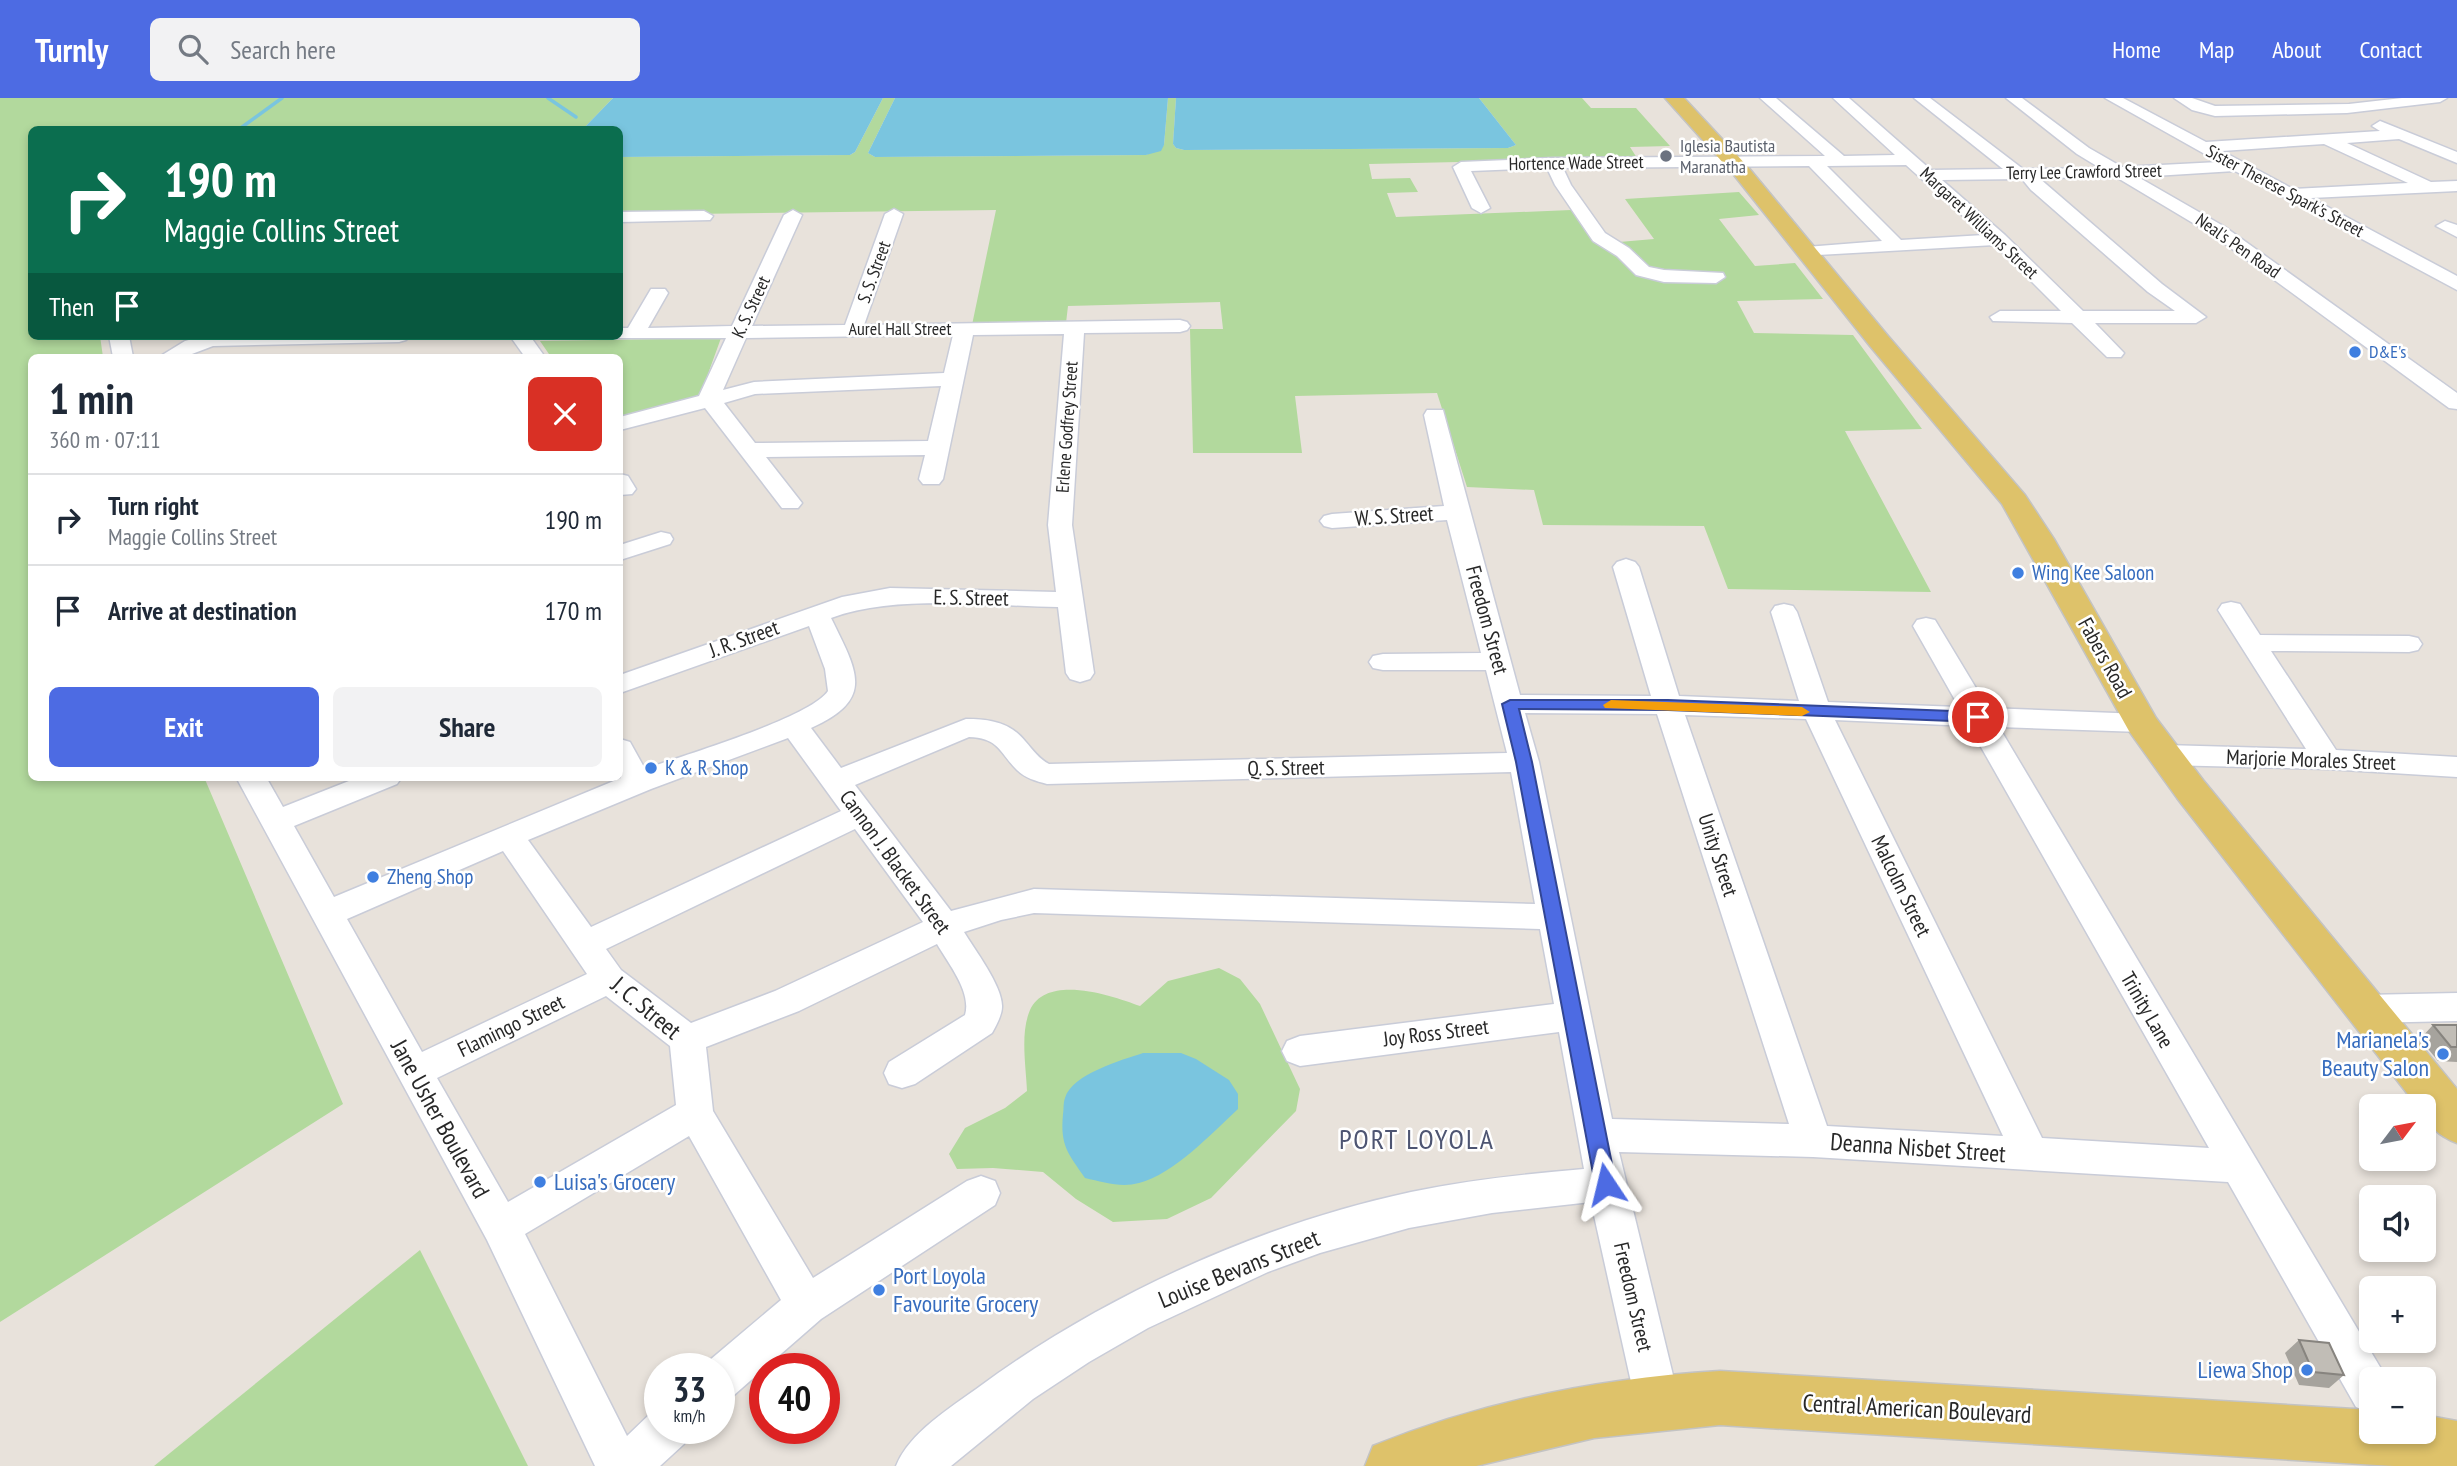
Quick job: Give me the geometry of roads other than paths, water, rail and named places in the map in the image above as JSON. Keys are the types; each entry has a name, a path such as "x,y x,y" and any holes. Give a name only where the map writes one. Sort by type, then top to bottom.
{"main road":[{"name":"Fabers Road","path":"1674,98 1734,163 2015,501 2039,539 2141,723 2364,1009 2457,1123"},
{"name":"Central American Boulevard","path":"1393,1466 1451,1445 1551,1418 1657,1400 1720,1398 2359,1437"}],"street":[{"path":"1767,98 1841,161"},
{"name":"Margaret Williams Street","path":"1840,98 1999,239 2115,353"},
{"path":"1921,98 2023,174 2155,288 2196,317 2000,317"},
{"name":"Neal's Pen Road","path":"2013,98 2074,145 2220,231 2358,334 2457,403"},
{"name":"Sister Therese Spark's Street","path":"2112,98 2457,284"},
{"path":"2181,98 2203,109 2345,108 2440,98"},
{"path":"2243,98 2261,109"},
{"path":"2327,98 2401,136 2457,158"},
{"path":"2203,148 2445,135"},
{"path":"2328,140 2457,200"},
{"name":"Hortence Wade Street","path":"1481,208 1461,167 1553,163 1910,160"},
{"path":"1813,162 1898,246"},
{"path":"1553,163 1563,185 1599,237 1623,252 1643,271 1664,276 1716,277"},
{"name":"Terry Lee Crawford Street","path":"1927,175 2121,172 2241,166"},
{"path":"2292,194 2457,186"},
{"name":"S. S. Street","path":"853,329 894,214"},
{"name":"K. S. Street","path":"709,398 793,215"},
{"path":"623,217 704,216"},
{"path":"1806,252 1999,239"},
{"path":"627,334 658,293"},
{"name":"Aurel Hall Street","path":"627,334 1180,326"},
{"name":"Erlene Godfrey Street","path":"1074,328 1060,525 1080,673"},
{"path":"931,479 964,329"},
{"path":"174,354 200,340"},
{"path":"623,423 709,398 774,385 951,379"},
{"path":"709,398 790,503"},
{"name":"Freedom Street","path":"1435,415 1457,512 1524,762 1606,1184 1657,1400"},
{"path":"751,450 937,448"},
{"name":"W. S. Street","path":"1332,521 1457,512"},
{"path":"623,552 661,539"},
{"name":"Unity Street","path":"1626,567 1668,705 1813,1141"},
{"name":"E. S. Street","path":"870,599 890,596 1072,600"},
{"name":"J. R. Street","path":"623,683 816,614 870,599"},
{"path":"2231,610 2327,759"},
{"name":"Malcolm Street","path":"1784,612 1817,712 2031,1155"},
{"path":"327,914 509,836 793,724 831,706 842,695 843,682 816,614"},
{"name":"Trinity Lane","path":"1926,626 2359,1372"},
{"path":"2253,643 2409,644"},
{"path":"1383,662 1498,661"},
{"path":"1510,704 1668,705 2141,723"},
{"name":"Cannon J. Blacket Street","path":"793,724 943,925 981,990 985,1007 980,1023 902,1073"},
{"name":"Q. S. Street","path":"837,781 966,728 994,729 1007,738 1037,772 1048,774 1524,762"},
{"path":"623,755 638,783"},
{"name":"Marjorie Morales Street","path":"2165,755 2327,759 2457,767"},
{"name":"Jane Usher Boulevard","path":"253,781 413,1073 501,1227 618,1466"},
{"path":"275,822 377,781"},
{"path":"584,945 862,814"},
{"name":"J. C. Street","path":"509,836 609,979 687,1039 695,1113 806,1305"},
{"path":"687,1039 787,1001 943,925 1006,905 1034,901 1552,917"},
{"name":"Flamingo Street","path":"413,1073 609,979"},
{"path":"2364,1009 2457,1007"},
{"name":"Joy Ross Street","path":"1300,1051 1573,1016"},
{"path":"501,1227 695,1113"},
{"name":"Deanna Nisbet Street","path":"1597,1135 1813,1141 2238,1166"},
{"name":"Louise Bevans Street","path":"918,1466 1014,1389 1094,1336 1159,1301 1268,1253 1337,1230 1441,1205 1506,1193 1606,1184"},
{"path":"735,1366 806,1305 981,1193"},
{"path":"628,1466 651,1444"}],"water":[{"path":"613,98 883,98 855,152 850,155 623,157 623,126 586,126"},
{"path":"895,98 1168,98 1164,145 1161,151 1146,155 875,157 868,153"},
{"path":"1176,98 1479,98 1516,145 1508,148 1184,150 1173,144"},
{"path":"1143,1053 1181,1053 1196,1059 1229,1080 1238,1094 1238,1109 1192,1152 1152,1178 1126,1185 1085,1178 1064,1142 1062,1125 1065,1098 1070,1089 1087,1075"}],"waterway":[{"path":"244,126 282,98"},
{"path":"548,98 576,117"}],"place":[{"name":"Iglesia Bautista Maranatha","path":"1666,156"},
{"name":"D&E's","path":"2355,352"},
{"name":"Wing Kee Saloon","path":"2018,573"},
{"name":"K & R Shop","path":"651,768"},
{"name":"Zheng Shop","path":"373,877"},
{"name":"Marianela's Beauty Salon","path":"2443,1054"},
{"name":"Luisa's Grocery","path":"540,1182"},
{"name":"Port Loyola Favourite Grocery","path":"879,1290"},
{"name":"Liewa Shop","path":"2307,1370"}],"district":[{"name":"PORT LOYOLA","path":"1417,1139"}]}
